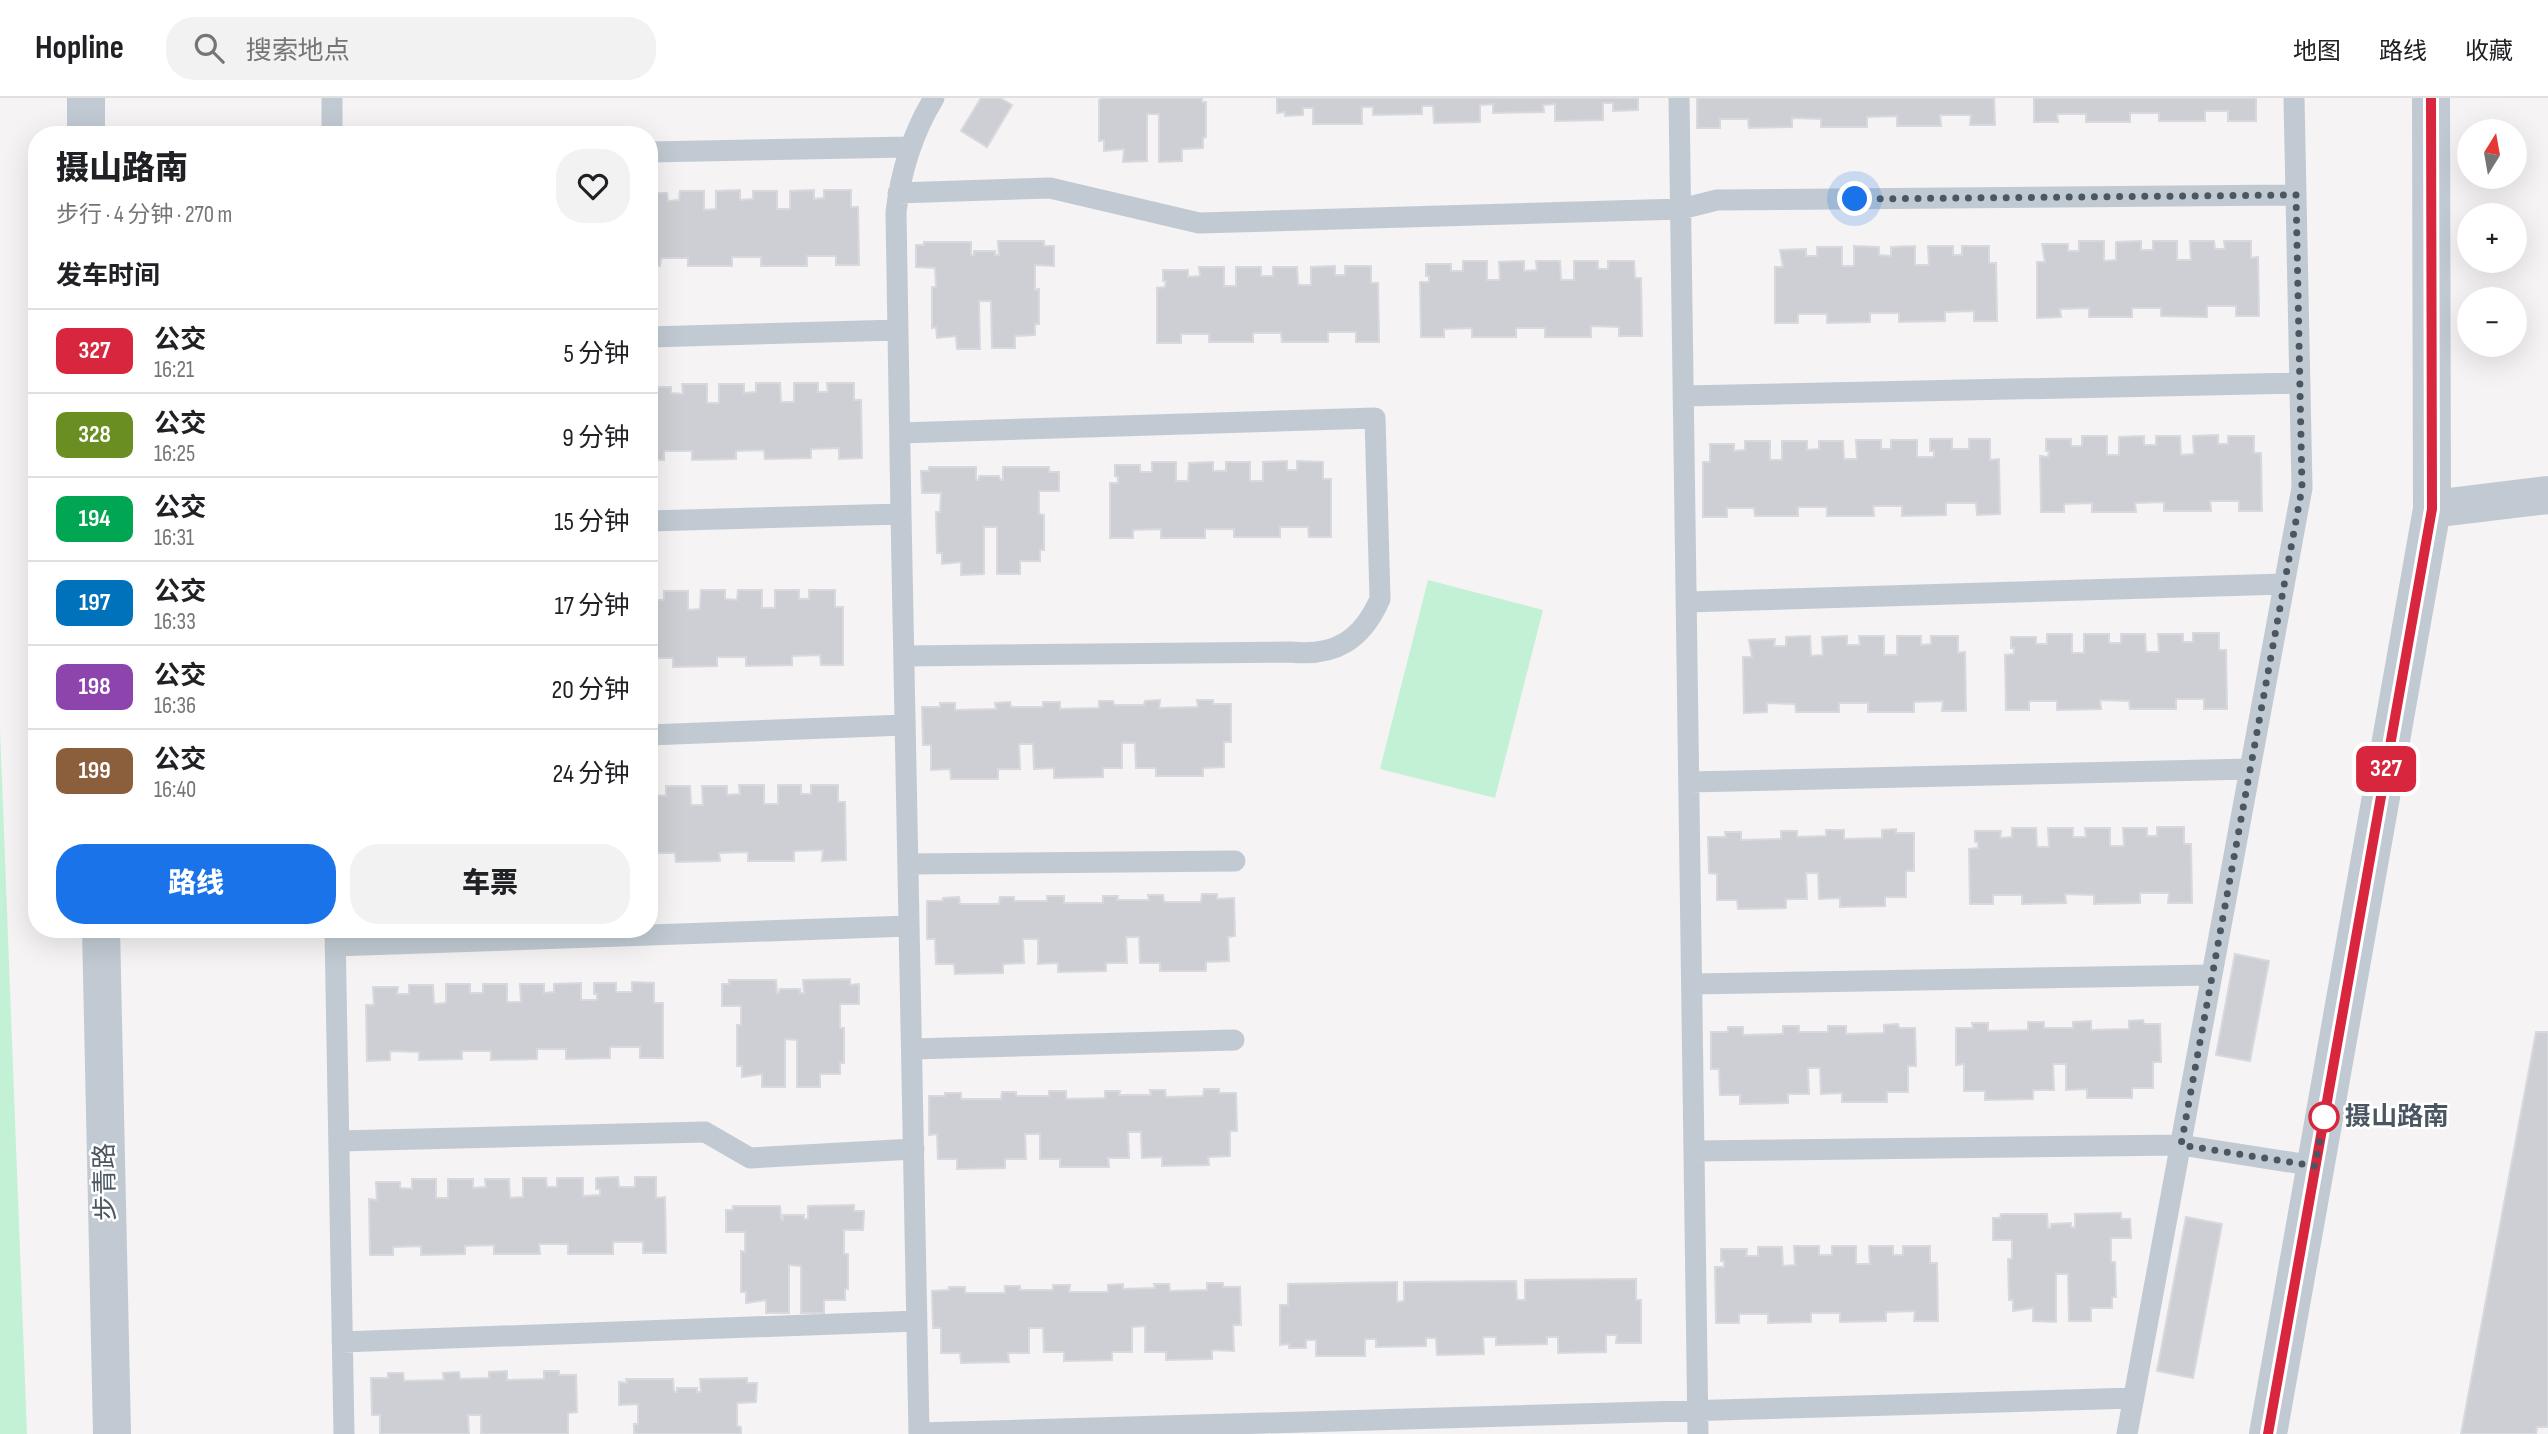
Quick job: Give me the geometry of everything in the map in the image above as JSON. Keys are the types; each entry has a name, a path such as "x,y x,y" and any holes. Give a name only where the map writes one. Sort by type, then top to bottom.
{"street":[{"path":"86,98 86,126"},
{"path":"2268,1434 2432,509 2431,98"},
{"path":"2432,509 2548,495"},
{"name":"步青路","path":"101,938 112,1434"}],"lane":[{"path":"331,126 332,98"},
{"path":"934,98 909,147 898,193 897,212 919,1433 2134,1398"},
{"path":"1679,98 1698,1434"},
{"path":"2127,1434 2302,488 2294,98"},
{"path":"658,152 909,147"},
{"path":"898,193 1050,188 1199,223 1681,209 1717,200 2296,195"},
{"path":"658,337 898,330"},
{"path":"1683,396 2300,383"},
{"path":"900,433 1375,418 1380,599 1373,616 1362,631 1329,650 1310,654 904,656"},
{"path":"658,521 901,514"},
{"path":"1686,602 2284,584"},
{"path":"658,735 905,725"},
{"path":"1689,782 2250,769"},
{"path":"908,864 1235,861"},
{"path":"658,931 909,926"},
{"path":"335,938 344,1434"},
{"path":"1692,984 2212,975"},
{"path":"912,1049 1234,1040"},
{"path":"339,1141 705,1132 750,1158 914,1149"},
{"path":"1694,1151 2181,1145 2315,1166"},
{"path":"342,1342 917,1321"}],"green space":[{"path":"1428,580 1543,610 1495,798 1380,769"},
{"path":"0,728 27,1434 0,1434"}],"building":[{"path":"981,98 1000,98 1012,105 987,147 961,131"},
{"path":"1202,98 1202,102 1206,102 1206,137 1203,138 1203,148 1182,149 1182,161 1159,162 1159,114 1147,114 1147,161 1123,162 1124,149 1104,151 1104,140 1099,141 1099,100"},
{"path":"1277,98 1638,98 1638,110 1613,111 1613,103 1603,103 1603,120 1555,121 1555,104 1543,105 1544,112 1493,113 1493,104 1480,105 1480,122 1434,123 1433,106 1422,106 1422,114 1373,115 1373,107 1362,107 1362,124 1313,124 1313,108 1303,108 1303,115 1285,116 1285,112 1277,113"},
{"path":"1697,98 1994,98 1995,125 1970,125 1971,115 1940,115 1941,126 1897,126 1897,116 1867,117 1867,127 1821,127 1821,119 1792,118 1792,127 1749,128 1748,119 1720,119 1720,128 1697,128"},
{"path":"2034,98 2256,98 2256,121 2228,121 2228,111 2205,111 2205,121 2159,121 2159,113 2130,113 2130,122 2086,122 2086,114 2057,114 2058,122 2034,122"},
{"path":"740,190 740,200 753,199 753,191 777,191 777,209 790,209 790,191 814,190 814,199 824,198 824,190 851,190 851,207 858,207 859,265 836,265 836,256 807,256 807,266 761,266 761,257 732,257 732,266 688,266 688,258 661,258 658,266 658,193 667,193 668,201 679,200 680,191 704,191 704,210 716,209 716,191"},
{"path":"998,241 1044,241 1044,246 1054,246 1054,266 1035,265 1035,290 1039,289 1039,324 1035,324 1035,335 1015,336 1015,348 992,348 991,301 979,301 980,349 957,349 956,336 937,338 936,327 932,328 935,268 916,267 916,245 924,245 924,242 971,242 971,255 974,255 974,251 995,251 995,255 999,255"},
{"path":"2079,241 2104,241 2104,261 2116,260 2116,242 2141,241 2141,250 2153,250 2153,241 2177,241 2177,260 2191,260 2190,241 2214,241 2215,249 2225,249 2224,241 2251,241 2251,258 2258,257 2259,316 2236,316 2236,306 2207,306 2207,317 2161,316 2161,308 2132,308 2132,317 2089,317 2089,308 2060,309 2061,317 2037,318 2037,262 2045,262 2042,244 2068,244 2068,251 2079,251"},
{"path":"1854,246 1879,247 1879,255 1891,256 1891,247 1915,246 1915,265 1929,265 1928,246 1953,246 1953,255 1962,255 1962,246 1989,246 1989,263 1996,263 1997,321 1974,321 1974,311 1945,312 1945,321 1899,322 1899,313 1870,313 1870,322 1827,323 1827,314 1798,314 1798,323 1775,323 1775,267 1783,267 1780,250 1806,249 1806,256 1817,256 1817,247 1842,247 1842,266 1854,266"},
{"path":"1463,261 1487,261 1487,280 1500,280 1499,262 1524,261 1524,271 1537,270 1536,261 1560,261 1561,280 1574,280 1574,261 1598,261 1598,269 1608,269 1608,261 1634,261 1635,278 1641,278 1642,336 1619,336 1619,327 1591,326 1591,337 1545,337 1545,328 1516,328 1516,337 1472,337 1472,328 1444,329 1444,337 1421,337 1420,282 1429,282 1426,264 1451,264 1451,271 1463,271"},
{"path":"1335,266 1335,275 1345,275 1345,266 1371,266 1371,283 1378,283 1379,342 1356,342 1356,332 1328,332 1328,342 1282,342 1281,333 1253,333 1253,342 1209,342 1209,334 1181,334 1181,343 1157,343 1157,288 1165,287 1163,270 1188,270 1188,277 1200,276 1199,267 1224,267 1224,286 1236,286 1236,267 1261,267 1261,276 1273,276 1273,267 1297,267 1298,285 1311,285 1311,267"},
{"path":"756,383 780,383 781,402 794,402 794,383 818,383 818,392 828,392 827,383 854,383 854,400 861,400 862,458 839,459 839,448 811,449 811,458 765,459 764,450 736,451 736,459 692,460 692,451 664,451 664,460 658,460 658,387 671,387 671,393 683,394 682,384 707,384 707,403 719,403 719,384 744,384 744,393 756,392"},
{"path":"2218,435 2218,444 2228,444 2228,436 2254,436 2254,453 2261,453 2262,511 2239,511 2239,501 2210,501 2211,511 2164,511 2164,502 2135,503 2136,512 2092,512 2092,503 2064,504 2064,512 2041,512 2040,456 2048,457 2046,439 2071,439 2071,446 2082,446 2082,436 2107,436 2107,455 2119,455 2119,437 2144,436 2144,445 2156,445 2156,436 2180,436 2181,455 2194,454 2193,436"},
{"path":"1930,439 1952,439 1952,449 1969,449 1969,439 1990,439 1990,460 1999,459 2000,514 1977,515 1976,503 1946,503 1946,515 1902,516 1902,506 1873,506 1874,516 1827,516 1827,507 1798,507 1798,516 1755,516 1754,508 1727,508 1727,517 1703,517 1703,462 1710,462 1710,444 1734,444 1734,451 1745,450 1745,441 1770,441 1770,460 1782,460 1782,441 1807,441 1807,450 1819,449 1819,441 1843,441 1844,459 1857,459 1856,440 1881,440 1881,449 1891,449 1891,440 1917,440 1917,457 1934,457 1934,451 1930,451"},
{"path":"1287,461 1287,470 1297,470 1297,461 1323,462 1323,479 1331,479 1331,537 1309,537 1308,527 1280,527 1280,537 1234,537 1234,529 1205,529 1205,538 1161,538 1161,529 1133,530 1133,538 1110,538 1110,483 1118,483 1115,465 1140,465 1140,472 1152,472 1152,462 1176,462 1176,481 1188,481 1189,463 1213,462 1213,471 1226,471 1226,462 1250,462 1250,481 1263,481 1263,462"},
{"path":"929,467 976,467 976,480 979,480 979,476 999,476 1000,480 1003,480 1003,467 1049,467 1049,472 1059,472 1059,491 1039,491 1039,514 1044,515 1044,550 1040,550 1040,561 1020,561 1020,574 997,574 997,527 984,527 984,574 961,575 961,562 942,564 942,553 937,553 936,512 940,512 941,493 922,493 921,471 929,471"},
{"path":"701,590 725,590 725,599 737,600 738,590 762,590 762,608 775,608 775,590 799,590 799,599 809,599 809,590 835,590 835,607 843,607 843,665 821,665 820,655 792,656 792,665 746,666 746,657 717,657 717,666 673,667 673,658 658,658 658,600 664,600 664,591 688,591 688,610 700,609"},
{"path":"2193,633 2219,633 2219,650 2226,650 2227,709 2204,709 2204,699 2176,699 2176,709 2130,709 2129,701 2100,700 2101,709 2057,710 2057,701 2029,701 2029,710 2006,710 2005,655 2014,654 2011,637 2036,637 2036,644 2047,644 2047,634 2072,634 2072,653 2084,653 2084,634 2109,634 2109,643 2121,643 2121,634 2145,634 2146,652 2159,652 2158,634 2183,634 2183,642 2193,642"},
{"path":"1810,636 1811,656 1823,655 1822,637 1847,636 1847,645 1860,645 1859,636 1884,636 1884,655 1897,655 1897,636 1921,636 1921,645 1931,644 1931,636 1958,636 1958,653 1965,652 1966,711 1942,711 1943,701 1914,702 1914,712 1868,712 1868,703 1839,703 1839,712 1796,712 1795,704 1767,703 1767,712 1744,713 1743,657 1752,657 1749,640 1775,639 1774,646 1786,646 1786,637"},
{"path":"1160,700 1159,708 1198,707 1197,700 1213,700 1213,704 1231,704 1231,742 1224,742 1224,767 1203,768 1203,776 1156,776 1156,768 1136,768 1135,743 1122,743 1122,768 1103,768 1103,777 1054,778 1054,768 1034,769 1033,744 1019,744 1020,769 998,769 998,779 951,779 950,769 931,770 931,745 923,745 922,707 940,707 940,703 955,703 955,710 996,709 995,703 1010,702 1011,707 1043,707 1043,702 1060,702 1060,709 1099,708 1099,701 1113,701 1114,705 1144,705 1145,701"},
{"path":"739,785 764,785 764,804 778,804 778,785 801,785 801,794 811,794 811,785 838,785 838,802 845,802 846,860 822,861 823,850 794,851 794,861 748,861 748,852 719,853 720,861 676,862 675,853 658,853 658,795 666,796 666,786 690,786 691,805 703,805 702,786 727,786 727,795 740,794"},
{"path":"2157,827 2184,827 2184,844 2191,844 2192,903 2168,903 2169,893 2140,893 2140,903 2094,904 2094,895 2065,894 2066,903 2022,904 2022,895 1993,895 1993,904 1970,904 1969,849 1978,848 1975,831 2001,831 2000,838 2012,837 2012,828 2036,828 2037,847 2049,847 2048,828 2073,828 2073,837 2086,837 2085,828 2110,828 2110,846 2124,846 2123,828 2147,828 2147,836 2157,836"},
{"path":"1896,829 1896,833 1914,833 1914,871 1906,871 1906,897 1885,897 1885,906 1840,907 1840,898 1819,899 1818,873 1806,873 1807,899 1786,899 1786,908 1738,909 1737,900 1717,900 1717,874 1709,873 1708,837 1726,837 1725,832 1741,832 1741,840 1781,839 1781,831 1797,831 1797,837 1826,836 1826,830 1844,830 1844,839 1882,838 1882,830"},
{"path":"1202,894 1217,894 1217,899 1234,898 1235,936 1228,937 1229,961 1206,962 1206,971 1160,971 1160,963 1140,963 1139,937 1126,937 1127,963 1106,963 1106,971 1058,972 1058,963 1038,964 1038,939 1023,939 1024,963 1003,964 1003,973 955,974 954,964 936,964 935,939 927,939 927,901 943,901 943,898 959,897 960,904 999,904 1000,897 1014,897 1014,901 1047,901 1047,896 1064,896 1064,903 1103,903 1103,896 1118,896 1117,900 1149,900 1148,895 1163,895 1164,902 1201,902"},
{"path":"2235,954 2269,961 2250,1061 2216,1055"},
{"path":"850,979 850,985 859,984 859,1004 840,1004 840,1028 844,1028 844,1063 840,1063 840,1074 820,1074 820,1087 797,1087 797,1040 785,1039 785,1087 762,1087 762,1074 742,1077 742,1066 737,1066 737,1025 741,1025 741,1006 722,1006 722,984 729,984 729,980 776,980 777,993 780,989 800,989 800,993 804,993 803,980"},
{"path":"632,982 654,983 654,1003 663,1003 663,1058 640,1058 640,1047 610,1047 610,1058 566,1059 566,1049 537,1049 537,1059 491,1060 491,1051 462,1051 462,1059 419,1060 419,1052 390,1051 390,1060 367,1061 366,1005 374,1005 373,987 398,987 397,994 409,994 409,985 433,985 434,1004 446,1003 446,984 470,984 470,993 483,993 483,984 507,984 507,1002 521,1002 520,984 544,984 544,993 554,992 554,984 581,983 581,1000 597,1000 594,983 616,983 616,992 632,992"},
{"path":"2143,1020 2144,1024 2160,1024 2161,1062 2153,1062 2153,1088 2132,1088 2132,1098 2087,1098 2087,1089 2066,1090 2066,1064 2053,1064 2054,1090 2033,1090 2033,1099 1985,1100 1985,1091 1964,1091 1964,1064 1956,1065 1956,1028 1973,1028 1972,1023 1988,1023 1988,1031 2028,1030 2028,1022 2044,1022 2044,1028 2073,1028 2073,1022 2091,1021 2091,1030 2129,1029 2129,1021"},
{"path":"1898,1024 1899,1028 1915,1028 1916,1066 1908,1066 1908,1092 1887,1092 1887,1102 1842,1102 1842,1093 1821,1094 1820,1068 1808,1068 1809,1094 1788,1094 1788,1103 1740,1104 1740,1095 1720,1095 1719,1069 1711,1069 1711,1032 1728,1032 1728,1027 1743,1027 1743,1035 1783,1034 1783,1026 1799,1026 1799,1032 1828,1032 1828,1026 1846,1026 1846,1034 1884,1033 1884,1025"},
{"path":"2536,1032 2548,1032 2548,1427 2537,1427 2536,1434 2461,1434"},
{"path":"1204,1089 1219,1089 1219,1093 1236,1093 1237,1131 1230,1131 1230,1156 1208,1157 1209,1165 1162,1166 1162,1157 1142,1158 1141,1132 1128,1132 1129,1158 1108,1158 1109,1167 1060,1167 1060,1159 1040,1159 1040,1134 1025,1134 1026,1159 1005,1159 1005,1168 957,1169 957,1159 938,1159 937,1134 929,1135 929,1096 945,1096 945,1093 961,1093 961,1099 1001,1099 1002,1092 1016,1092 1016,1096 1049,1096 1049,1091 1066,1091 1066,1099 1105,1098 1105,1091 1120,1091 1119,1095 1151,1095 1150,1090 1165,1090 1166,1097 1203,1096"},
{"path":"618,1177 619,1187 635,1187 635,1177 656,1177 656,1198 665,1197 666,1253 643,1253 643,1242 613,1242 613,1254 568,1254 568,1244 539,1244 540,1254 494,1254 494,1245 465,1246 465,1254 421,1255 421,1246 393,1247 393,1255 370,1255 369,1199 377,1200 376,1182 400,1182 400,1188 412,1189 412,1179 436,1179 436,1198 448,1198 448,1179 473,1179 473,1188 486,1187 485,1179 509,1179 510,1198 523,1197 523,1178 546,1178 547,1187 557,1187 557,1178 583,1178 583,1196 600,1195 600,1189 596,1189 596,1178"},
{"path":"854,1205 854,1211 864,1211 863,1230 844,1230 844,1254 848,1254 848,1289 845,1289 845,1300 824,1300 824,1313 801,1313 801,1266 789,1265 789,1313 766,1313 766,1300 746,1303 746,1292 741,1292 741,1251 745,1252 745,1232 726,1232 726,1210 733,1210 733,1206 780,1206 783,1220 783,1215 804,1215 804,1219 808,1219 808,1206"},
{"path":"2121,1213 2121,1219 2130,1219 2131,1238 2111,1238 2116,1297 2112,1297 2112,1308 2091,1308 2091,1321 2069,1321 2068,1274 2056,1274 2056,1322 2033,1321 2033,1308 2013,1311 2013,1300 2009,1300 2008,1259 2012,1259 2012,1240 1993,1240 1993,1218 2000,1218 2001,1214 2047,1214 2048,1228 2051,1228 2051,1224 2071,1223 2071,1227 2075,1228 2075,1214"},
{"path":"2186,1217 2222,1224 2193,1378 2157,1371"},
{"path":"1794,1246 1819,1246 1819,1255 1832,1255 1832,1246 1856,1246 1856,1264 1870,1264 1869,1246 1893,1246 1893,1255 1903,1255 1903,1246 1930,1246 1930,1263 1937,1263 1938,1321 1914,1321 1915,1311 1886,1312 1886,1321 1840,1322 1840,1313 1811,1313 1811,1322 1768,1323 1768,1314 1739,1314 1739,1323 1716,1323 1715,1267 1724,1267 1721,1249 1747,1249 1746,1256 1758,1256 1758,1247 1782,1247 1783,1266 1795,1265"},
{"path":"1636,1279 1636,1300 1641,1300 1641,1343 1616,1343 1617,1335 1606,1335 1606,1352 1558,1353 1558,1337 1547,1337 1547,1344 1496,1345 1496,1337 1483,1337 1484,1354 1437,1355 1436,1338 1426,1338 1426,1346 1376,1347 1376,1339 1365,1339 1365,1356 1316,1356 1316,1340 1306,1340 1306,1348 1280,1345 1280,1305 1288,1305 1288,1284 1397,1282 1397,1302 1404,1301 1404,1282 1516,1281 1517,1300 1525,1300 1525,1280"},
{"path":"1207,1283 1240,1287 1241,1325 1233,1325 1234,1351 1212,1350 1212,1359 1166,1360 1166,1352 1145,1352 1145,1326 1132,1327 1132,1352 1112,1352 1112,1360 1064,1361 1064,1352 1044,1352 1043,1328 1029,1328 1029,1353 1008,1353 1009,1362 961,1363 960,1353 941,1353 941,1328 933,1328 932,1291 949,1290 949,1287 965,1287 965,1293 1005,1293 1005,1286 1020,1286 1020,1290 1053,1290 1053,1285 1070,1285 1069,1292 1108,1292 1108,1285 1123,1284 1123,1289 1155,1288 1154,1284 1169,1284 1170,1291 1207,1290"},
{"path":"507,1371 507,1380 544,1379 544,1371 559,1371 559,1375 576,1375 577,1412 568,1413 568,1434 481,1434 481,1415 468,1415 469,1434 380,1434 380,1415 372,1415 371,1378 388,1378 388,1373 403,1373 404,1381 444,1380 443,1373 459,1372 460,1379 489,1378 489,1372"},
{"path":"747,1378 747,1383 757,1383 756,1402 737,1403 737,1426 741,1427 741,1434 634,1434 634,1424 638,1424 638,1404 619,1405 619,1382 627,1383 626,1379 673,1379 674,1392 677,1392 677,1388 697,1388 697,1392 701,1392 700,1379"}],"bus line":[{"name":"327","path":"2268,1434 2432,509 2431,98"}],"place":[{"name":"摄山路南","path":"2324,1117"}],"route":[{"path":"1855,199 2296,195 2302,488 2181,1145 2315,1166 2325,1112 2324,1117"}]}
